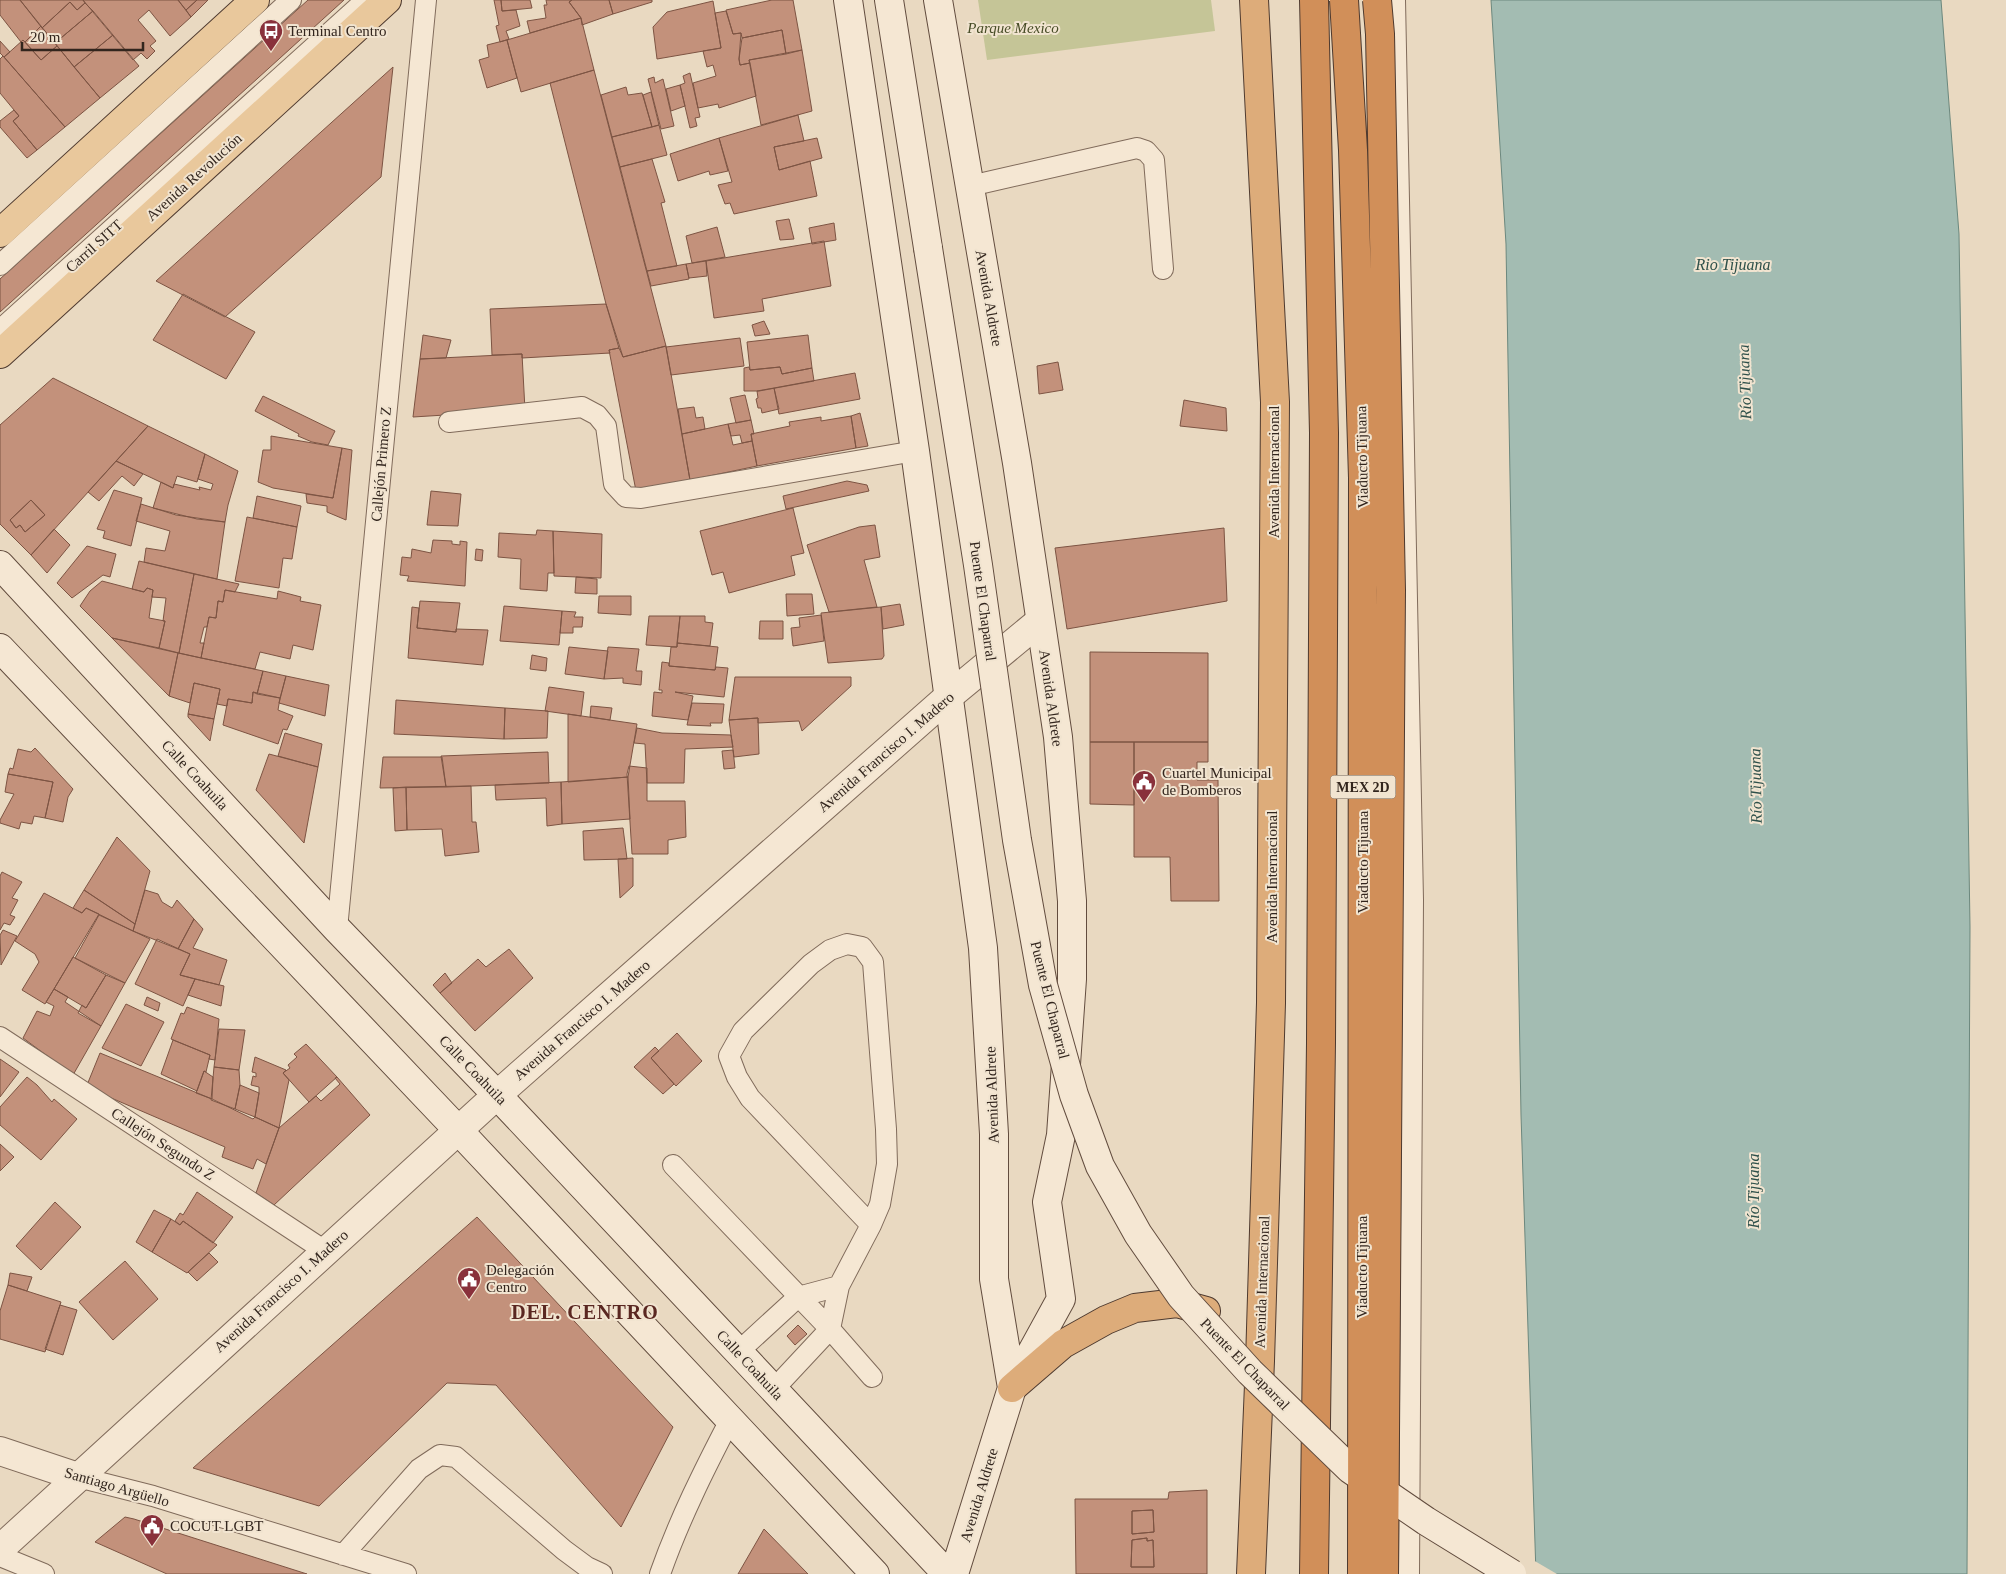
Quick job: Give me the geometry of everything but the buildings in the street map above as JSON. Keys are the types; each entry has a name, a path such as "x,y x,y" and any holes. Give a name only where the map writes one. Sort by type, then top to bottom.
{"highway":[{"name":"Avenida Internacional","path":"1251,1574 1260,1362 1271,1003 1274,402 1254,0"},
{"path":"1314,0 1324,433 1321,1043 1314,1574"},
{"name":"Viaducto Tijuana","path":"1344,0 1352,150 1363,478 1362,1574"},
{"name":"Viaducto Tijuana","path":"1377,0 1381,44 1391,590 1384,1574"},
{"path":"1012,1388 1063,1344 1106,1320 1134,1308 1177,1303 1206,1310 1230,1331 1260,1362"}],"main road":[{"path":"0,233 255,0"},
{"name":"Avenida Revolución","path":"0,354 387,0"},
{"name":"Avenida Aldrete","path":"848,0 915,451 983,948 994,1134 994,1279 1012,1388"},
{"name":"Puente El Chaparral","path":"889,0 978,565 1016,840 1043,985 1074,1095 1100,1166 1138,1234 1181,1296 1250,1372 1350,1469 1426,1521 1512,1574"},
{"name":"Avenida Aldrete","path":"938,0 1017,463 1058,737 1072,901 1072,979 1061,1135 1047,1202 1061,1299 1012,1388 954,1574"},
{"name":"Calle Coahuila","path":"0,565 337,929 497,1095 946,1574"},
{"name":"Avenida Francisco I. Madero","path":"0,1549 325,1250 497,1095 948,697 1040,621"},
{"path":"0,648 458,1130 875,1574"},
{"name":"Santiago Argüello","path":"0,1451 78,1477"}],"lane":[{"path":"0,265 291,0"},
{"name":"Carril SITT","path":"0,330 366,0"},
{"name":"Callejón Primero Z","path":"337,929 426,0"},
{"path":"1395,0 1413,900 1409,1574"},
{"path":"970,186 1137,148 1146,151 1154,160 1163,269"},
{"path":"449,422 582,407 596,415 606,426 614,484 626,497 641,498 915,451"},
{"path":"774,1389 830,1329 839,1286 872,1226 880,1204 887,1164 873,962 862,947 847,944 830,950 811,964 743,1031 729,1056 737,1077 750,1098 872,1226"},
{"name":"Callejón Segundo Z","path":"0,1037 325,1250"},
{"path":"672,1165 830,1329 872,1377"},
{"path":"738,1352 798,1297 839,1286"},
{"path":"660,1574 673,1537 696,1486 730,1420"},
{"path":"343,1555 419,1469 440,1455 456,1457 564,1550 588,1567 602,1574"},
{"name":"Santiago Argüello","path":"78,1477 153,1496 406,1574"},
{"path":"0,1556 44,1574"}],"green space":[{"name":"Parque Mexico","path":"978,0 1211,0 1215,31 987,60"}],"water":[{"name":"Rio Tijuana","path":"1491,0 1941,0 1959,234 1970,927 1967,1574 1536,1574 1521,1115 1506,244"}],"pier":[{"path":"1533,1560 1557,1574 1534,1574"}],"place":[{"name":"Terminal Centro","path":"271,52"},
{"name":"Cuartel Municipal de Bomberos","path":"1144,803"},
{"name":"Delegación Centro","path":"469,1300"},
{"name":"COCUT LGBT","path":"152,1547"}],"district":[{"name":"DEL. CENTRO","path":"585,1312"}],"water label":[{"name":"Río Tijuana","path":"1744,382"},
{"name":"Río Tijuana","path":"1755,786"},
{"name":"Río Tijuana","path":"1753,1191"}]}
